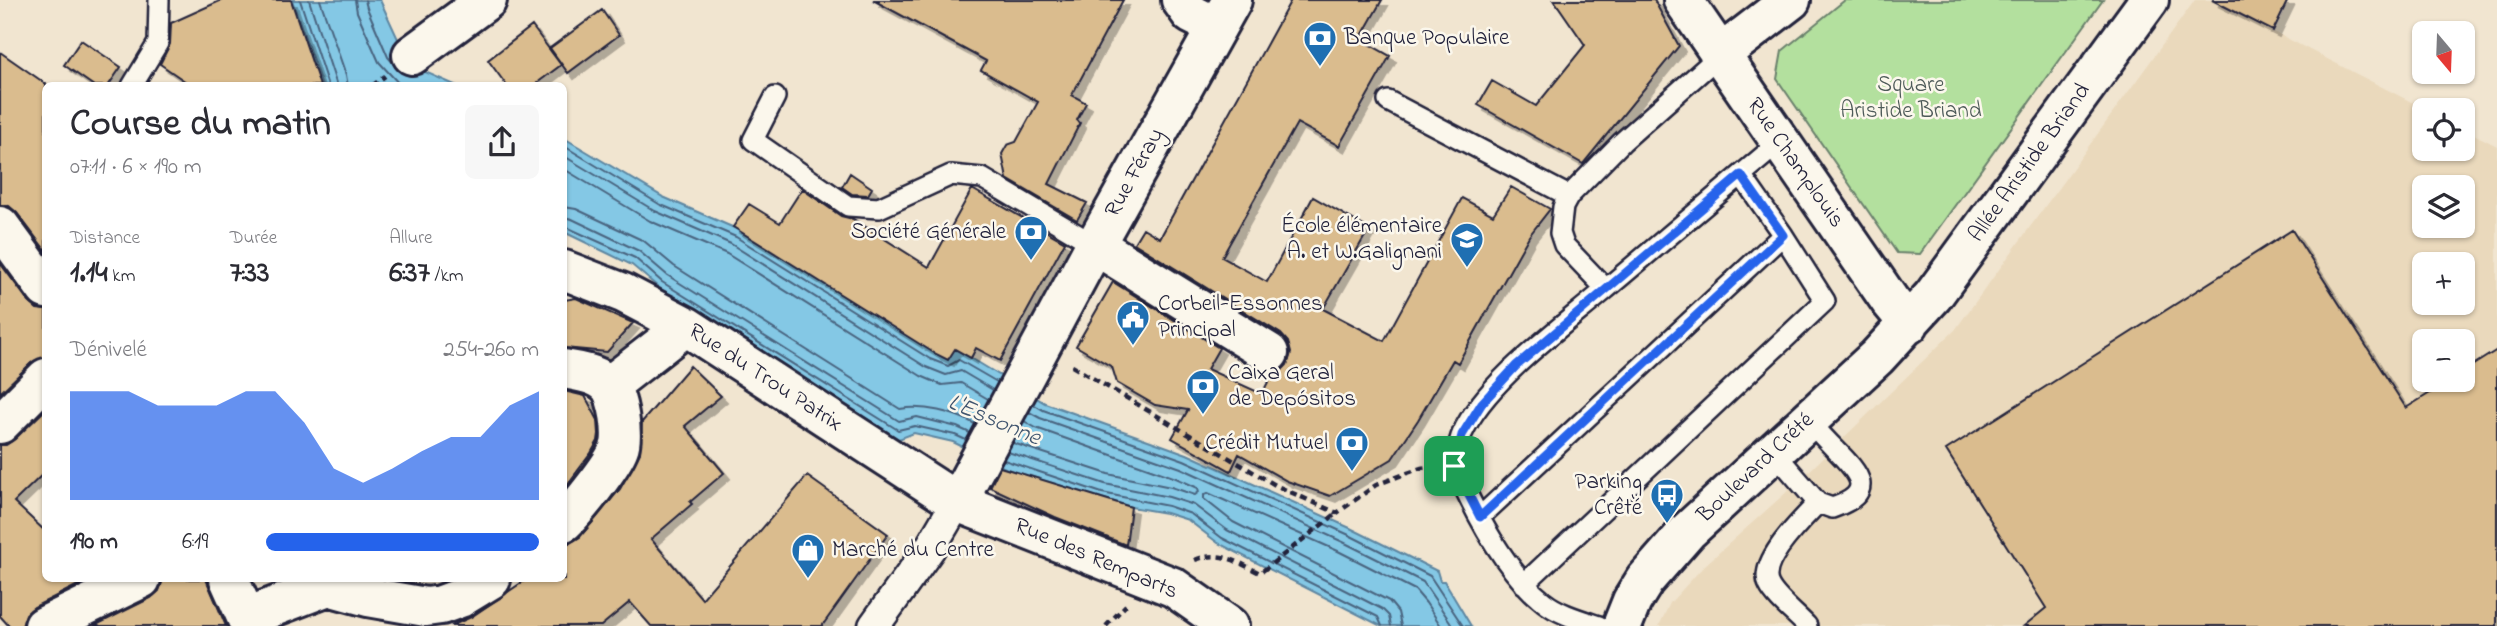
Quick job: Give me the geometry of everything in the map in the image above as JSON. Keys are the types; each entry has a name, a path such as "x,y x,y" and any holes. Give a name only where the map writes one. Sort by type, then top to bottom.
{"street":[{"path":"412,55 487,0"},
{"path":"1181,0 1191,14 1224,13"},
{"name":"Rue Champlouis","path":"1683,0 1890,301 1909,324"},
{"path":"1721,54 1791,0"},
{"name":"Allée Aristide Briand","path":"1909,324 1933,296 2149,0"},
{"name":"Rue Féray","path":"957,502 1224,13"},
{"path":"0,226 42,282"},
{"path":"1095,245 1269,353"},
{"name":"Rue du Trou Patrix","path":"567,271 623,293 686,326 957,502"},
{"name":"Boulevard Crété","path":"1622,626 1632,601 1662,559 1688,531 1909,324"},
{"path":"609,386 686,326"},
{"path":"567,370 590,374 609,386 620,417 620,448 596,484 567,518"},
{"path":"0,424 42,382"},
{"path":"874,626 930,548 957,502"},
{"name":"Rue des Remparts","path":"957,502 1173,587 1228,626"},
{"path":"44,626 135,582"},
{"path":"230,582 248,621 327,582 405,614 460,598 486,582"}],"lane":[{"path":"134,82 158,43 159,0"},
{"path":"1606,289 1564,244 1560,233 1560,220 1569,196 1622,142 1721,54"},
{"path":"775,97 752,140 848,206 879,208 951,176 982,178 1095,245"},
{"path":"1388,101 1569,196"},
{"path":"1599,626 1545,604 1524,584 1497,548 1454,466 1462,435 1482,403 1516,366 1780,142"},
{"path":"1524,584 1825,301 1741,175"},
{"path":"1480,517 1783,235"},
{"path":"1774,452 1818,503 1832,509 1848,503 1858,492 1860,480 1855,469 1808,420"},
{"path":"1807,626 1769,586 1766,574 1769,562 1818,503"}],"path":[{"path":"1040,347 1277,486 1337,513"},
{"path":"1173,587 1196,559 1208,555 1225,556 1260,573 1376,485 1421,468 1454,466"}],"shaded area":[{"path":"2195,0 2212,0 2412,102 2412,161 2475,161 2475,135 2497,146 2497,626 1659,626 1670,603 1704,566 1799,481 1955,330"}],"green space":[{"name":"Square Aristide Briand","path":"1845,0 2103,0 1920,254 1897,253 1777,79 1782,51"}],"water":[{"path":"292,0 380,0 403,50 425,72 448,82 321,82"},
{"name":"L'Essonne","path":"567,140 663,197 739,230 971,358 1045,403 1187,454 1437,571 1440,581 1444,581 1471,626 1381,626 1218,543 1188,520 1131,507 1007,469 953,442 914,433 899,439 658,287 632,265 567,233"}],"building":[{"path":"222,0 291,0 319,82 186,82 160,64 170,44 171,23"},
{"path":"873,0 1123,0 1072,95 1086,103 1077,120 1080,123 1049,184 1087,203 1077,220 1007,179 1002,154 1007,145 1016,142 1038,102 981,70 986,61"},
{"path":"1291,0 1382,0 1360,39 1390,56 1339,146 1297,123 1222,257 1267,282 1313,197 1369,229 1323,309 1384,341 1462,198 1493,215 1511,187 1550,209 1529,236 1458,363 1453,360 1392,459 1330,496 1287,481 1239,454 1231,471 1172,438 1188,410 1155,405 1117,383 1112,367 1076,346 1113,282 1219,348 1207,369 1262,394 1272,374 1280,372 1287,365 1291,353 1288,342 1281,334 1134,243 1143,228 1160,238"},
{"path":"1554,0 1654,0 1679,46 1583,164 1478,105 1492,81 1536,106 1585,45"},
{"path":"2212,0 2288,0 2273,31"},
{"path":"602,10 619,35 568,73 550,48"},
{"path":"532,26 561,65 538,82 504,82 488,60"},
{"path":"81,40 121,67 111,82 88,82 64,65"},
{"path":"0,52 43,82 42,246 17,213 9,206 0,205"},
{"path":"850,173 872,188 868,195 852,194 842,187"},
{"path":"802,189 841,216 853,219 929,267 972,189 1065,242 1000,361 976,348 971,358 955,349 948,360 733,227 749,204 780,223"},
{"path":"2292,230 2406,408 2432,392 2475,392 2475,364 2497,350 2497,626 2024,626 2046,608 1946,450"},
{"path":"0,263 29,302 42,310 42,359 31,363 0,393"},
{"path":"576,298 633,323 607,352 567,348 567,300"},
{"path":"690,366 721,396 685,426 724,473 651,539 702,599 807,476 888,534 822,626 651,626 630,602 601,626 451,626 471,617 523,582 567,582 567,543 580,537 620,489 640,453 642,422"},
{"path":"567,392 585,396 598,420 598,441 567,485"},
{"path":"42,413 42,475 14,502 42,528 42,582 84,582 34,607 26,614 22,626 9,626 0,616 0,445 6,445"},
{"path":"1000,467 1131,507 1126,545 990,487"},
{"path":"162,582 207,582 226,626 94,626 151,598 159,591"}],"place":[{"name":"Banque Populaire","path":"1320,68"},
{"name":"Société Générale","path":"1031,262"},
{"name":"École élémentaire A. et W.Galignani","path":"1467,269"},
{"name":"Corbeil-Essonnes Principal","path":"1133,347"},
{"name":"Caixa Geral de Depósitos","path":"1203,416"},
{"name":"Crédit Mutuel","path":"1352,473"},
{"name":"Parking Crêté","path":"1667,525"},
{"name":"Marché du Centre","path":"808,580"}],"route":[{"path":"1741,175 1783,235 1480,517 1454,466 1462,435 1482,403 1516,366 1741,175"}]}
